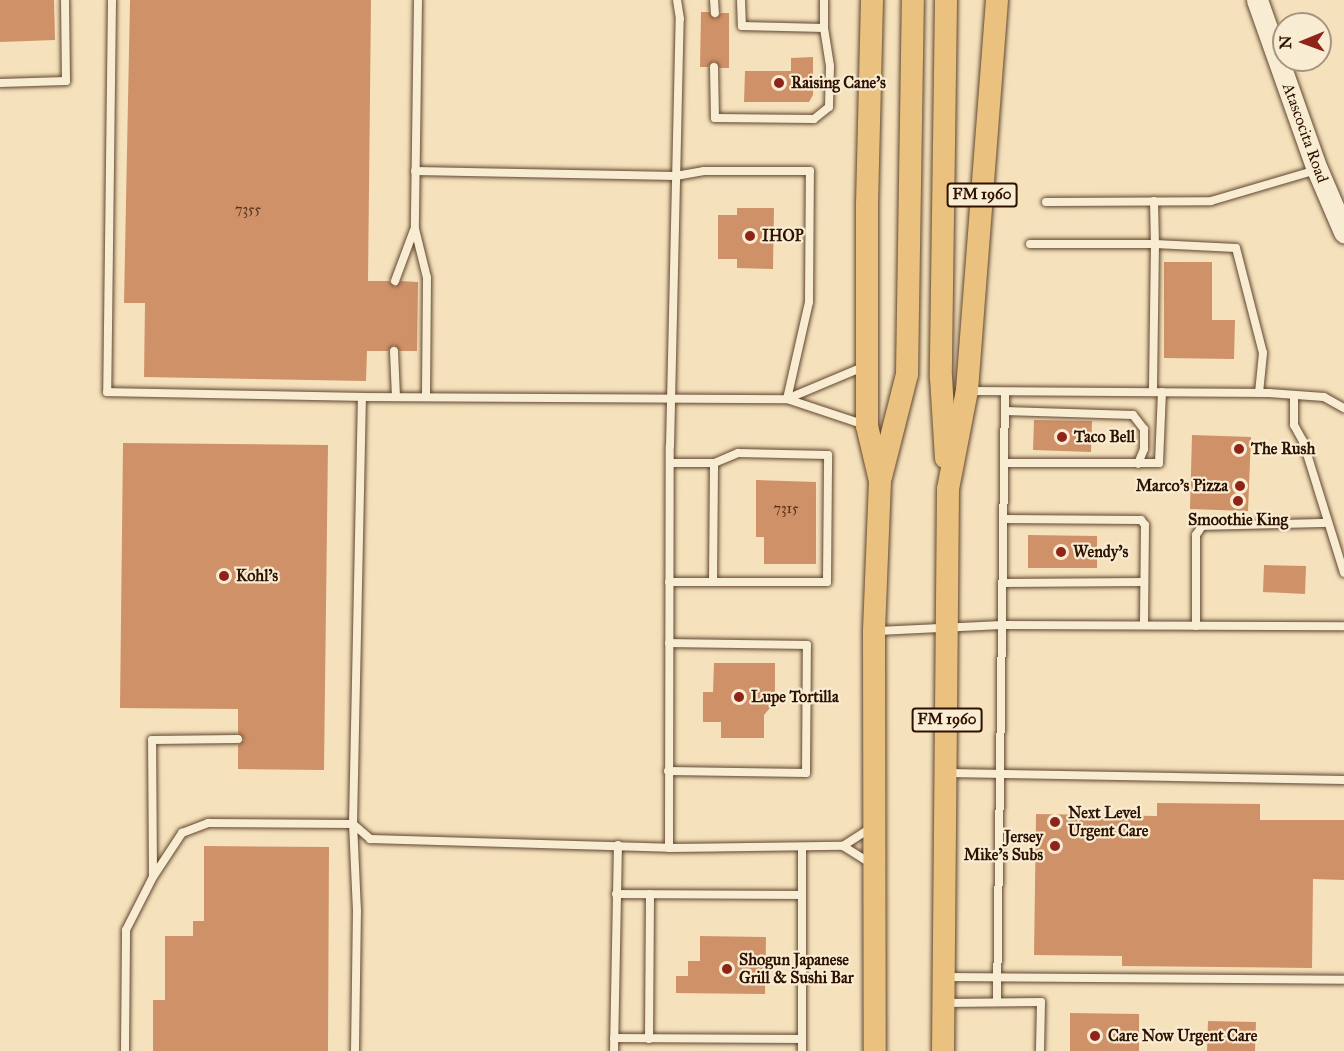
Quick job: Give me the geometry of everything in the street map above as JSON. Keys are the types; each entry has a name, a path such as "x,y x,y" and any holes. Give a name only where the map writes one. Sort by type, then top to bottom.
{"main road":[{"path":"872,0 867,426 880,482"},
{"path":"875,1051 874,631 880,482 907,374 913,0"},
{"path":"946,0 941,377 948,489"},
{"name":"FM 1960","path":"944,1051 948,773 946,627 948,489 967,390 997,0"},
{"name":"Atascocita Road","path":"1257,0 1317,169 1344,232"}],"lane":[{"path":"0,83 66,81 64,0"},
{"path":"112,0 106,392 362,397 671,396 787,399 867,426"},
{"path":"418,0 415,229 427,278 426,396"},
{"path":"669,848 670,463 677,0"},
{"path":"714,0 715,13"},
{"path":"741,0 742,26 824,28"},
{"path":"714,67 715,118 813,119 829,107 830,66 824,28 824,0"},
{"path":"1046,202 1211,201 1317,169"},
{"path":"415,171 675,176 704,171 810,171 809,302 787,399"},
{"path":"1004,463 1155,464 1160,461 1154,201"},
{"path":"395,281 415,229"},
{"path":"1029,244 1155,244 1236,248 1263,353 1259,393"},
{"path":"394,351 396,396"},
{"path":"787,399 867,366"},
{"path":"967,390 1259,393 1324,398 1344,408"},
{"path":"997,1002 1005,392"},
{"path":"1294,395 1294,425 1303,441 1344,573"},
{"path":"355,1051 357,911 353,824 362,397"},
{"path":"1005,411 1133,415 1144,429 1144,448 1138,464"},
{"path":"669,582 827,582 828,455 738,453 714,463 670,463"},
{"path":"713,582 714,463"},
{"path":"1004,519 1141,520 1144,525 1144,625"},
{"path":"1196,626 1196,535 1202,526 1328,523"},
{"path":"1003,583 1144,582"},
{"path":"874,631 1002,625 1344,626"},
{"path":"668,771 806,773 807,656 807,645 669,643"},
{"path":"153,877 152,740 238,739"},
{"path":"948,773 1344,780"},
{"path":"125,1051 126,930 153,877 182,832 208,823 353,824 370,839 669,848 843,846 874,825"},
{"path":"614,1051 618,845"},
{"path":"843,846 873,865"},
{"path":"802,847 802,1051"},
{"path":"616,894 802,895"},
{"path":"649,1039 650,894"},
{"path":"946,978 998,976 1344,980"},
{"path":"945,1003 1041,1002 1040,1051"},
{"path":"614,1038 801,1039"}],"building":[{"path":"0,0 54,0 55,40 0,42"},
{"path":"130,0 371,0 368,281 389,281 395,287 401,281 418,282 417,351 400,351 394,345 388,351 367,351 366,381 144,377 145,303 124,303"},
{"path":"701,12 709,12 715,19 721,13 729,13 729,68 720,68 714,61 708,67 700,67"},
{"name":"Raising Cane's","path":"813,57 813,95 809,102 744,102 745,71 791,71 791,58"},
{"name":"IHOP","path":"737,208 774,208 773,269 737,268 737,259 718,259 718,215 737,215"},
{"path":"1164,262 1212,262 1212,320 1235,320 1234,359 1164,358"},
{"path":"1034,420 1092,421 1091,452 1033,450"},
{"path":"1192,435 1251,437 1248,511 1190,509"},
{"name":"Kohl's","path":"123,443 328,445 324,770 238,769 238,745 244,740 238,733 238,709 120,708"},
{"path":"756,480 816,482 816,564 764,564 764,537 756,537"},
{"path":"1028,535 1097,536 1097,568 1028,568"},
{"path":"1264,565 1306,566 1305,594 1263,592"},
{"name":"Lupe Tortilla","path":"714,663 775,663 775,702 764,715 764,738 721,738 721,722 703,722 703,692 713,692"},
{"path":"1157,803 1260,804 1260,820 1344,820 1344,880 1313,879 1312,968 1122,966 1122,956 1034,955 1036,814 1157,816"},
{"path":"204,846 329,847 328,1051 153,1051 153,1000 165,1000 165,936 193,936 193,921 204,921"},
{"name":"Shogun Japanese Grill & Sushi Bar","path":"700,936 766,937 765,994 676,993 676,976 688,976 688,961 700,961"},
{"path":"1070,1013 1139,1014 1139,1051 1070,1051"},
{"path":"1208,1021 1256,1022 1255,1051 1207,1051"}],"place":[{"name":"Raising Cane's","path":"779,83"},
{"name":"IHOP","path":"750,236"},
{"name":"Taco Bell","path":"1062,437"},
{"name":"The Rush","path":"1239,449"},
{"name":"Marco's Pizza","path":"1240,486"},
{"name":"Smoothie King","path":"1238,501"},
{"name":"Wendy's","path":"1061,552"},
{"name":"Kohl's","path":"224,576"},
{"name":"Lupe Tortilla","path":"739,697"},
{"name":"Next Level Urgent Care","path":"1055,822"},
{"name":"Jersey Mike's Subs","path":"1055,846"},
{"name":"Shogun Japanese Grill & Sushi Bar","path":"727,969"},
{"name":"Care Now Urgent Care","path":"1095,1036"}]}
